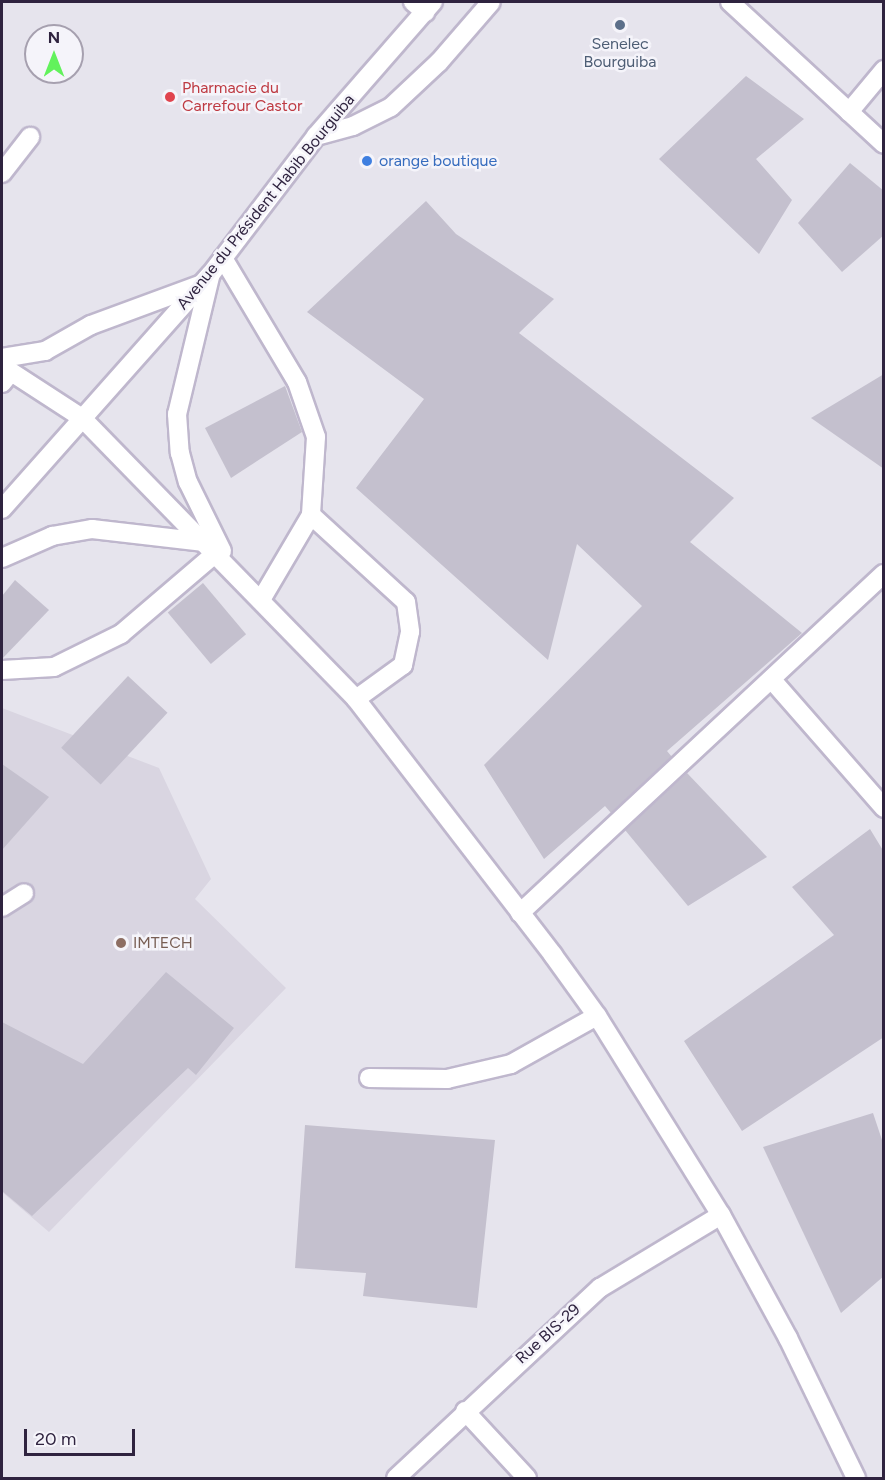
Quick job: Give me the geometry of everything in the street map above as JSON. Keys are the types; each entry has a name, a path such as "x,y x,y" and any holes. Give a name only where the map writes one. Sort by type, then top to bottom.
{"street":[{"path":"316,136 353,126 391,107 491,2"},
{"path":"730,2 884,144"},
{"name":"Avenue du Président Habib Bourguiba","path":"2,509 206,279 316,136 424,5"},
{"path":"849,112 884,70"},
{"path":"2,173 30,137"},
{"path":"223,258 297,382 316,437 311,515 261,600"},
{"path":"4,370 45,351 91,325 206,279"},
{"path":"206,279 177,414 180,453 200,510 231,568"},
{"path":"4,370 82,418 231,568 356,699 597,1016 721,1215 788,1338 856,1479"},
{"path":"311,515 406,602 410,632 403,665 356,699"},
{"path":"2,558 52,536 92,529 210,547"},
{"path":"2,670 54,667 121,634 210,547"},
{"path":"520,913 884,574"},
{"path":"772,680 884,808"},
{"path":"2,907 24,893"},
{"path":"369,1078 447,1078 511,1064 597,1016"},
{"name":"Rue BIS-29","path":"396,1479 465,1411 600,1288 721,1215"},
{"path":"465,1411 527,1479"}],"shaded area":[{"name":"IMTECH","path":"2,708 159,768 211,879 195,899 286,988 49,1232 2,1192"}],"building":[{"path":"746,76 804,119 756,159 792,200 759,254 659,159"},
{"path":"850,163 884,191 884,235 842,272 798,223"},
{"path":"426,201 456,234 554,299 519,333 734,498 690,542 802,633 667,751 672,757 611,813 605,806 544,859 484,765 642,606 577,544 548,660 356,488 424,399 307,312"},
{"path":"884,374 884,469 811,418"},
{"path":"285,386 302,432 231,478 205,428"},
{"path":"15,580 49,610 2,659 2,596"},
{"path":"203,583 246,634 211,664 168,613"},
{"path":"128,676 167,713 101,785 61,748"},
{"path":"2,764 49,797 2,850"},
{"path":"687,773 767,857 688,906 625,830"},
{"path":"870,829 884,852 884,1037 742,1131 684,1041 834,935 792,887"},
{"path":"166,972 234,1028 196,1075 188,1068 32,1216 2,1191 2,1022 83,1064"},
{"path":"873,1113 884,1146 884,1276 841,1313 763,1147"},
{"path":"305,1125 495,1140 477,1308 363,1296 366,1273 295,1268"}],"place":[{"name":"Senelec Bourguiba","path":"620,25"},
{"name":"Pharmacie du Carrefour Castor","path":"170,97"},
{"name":"orange boutique","path":"367,161"},
{"name":"IMTECH","path":"121,943"}]}
